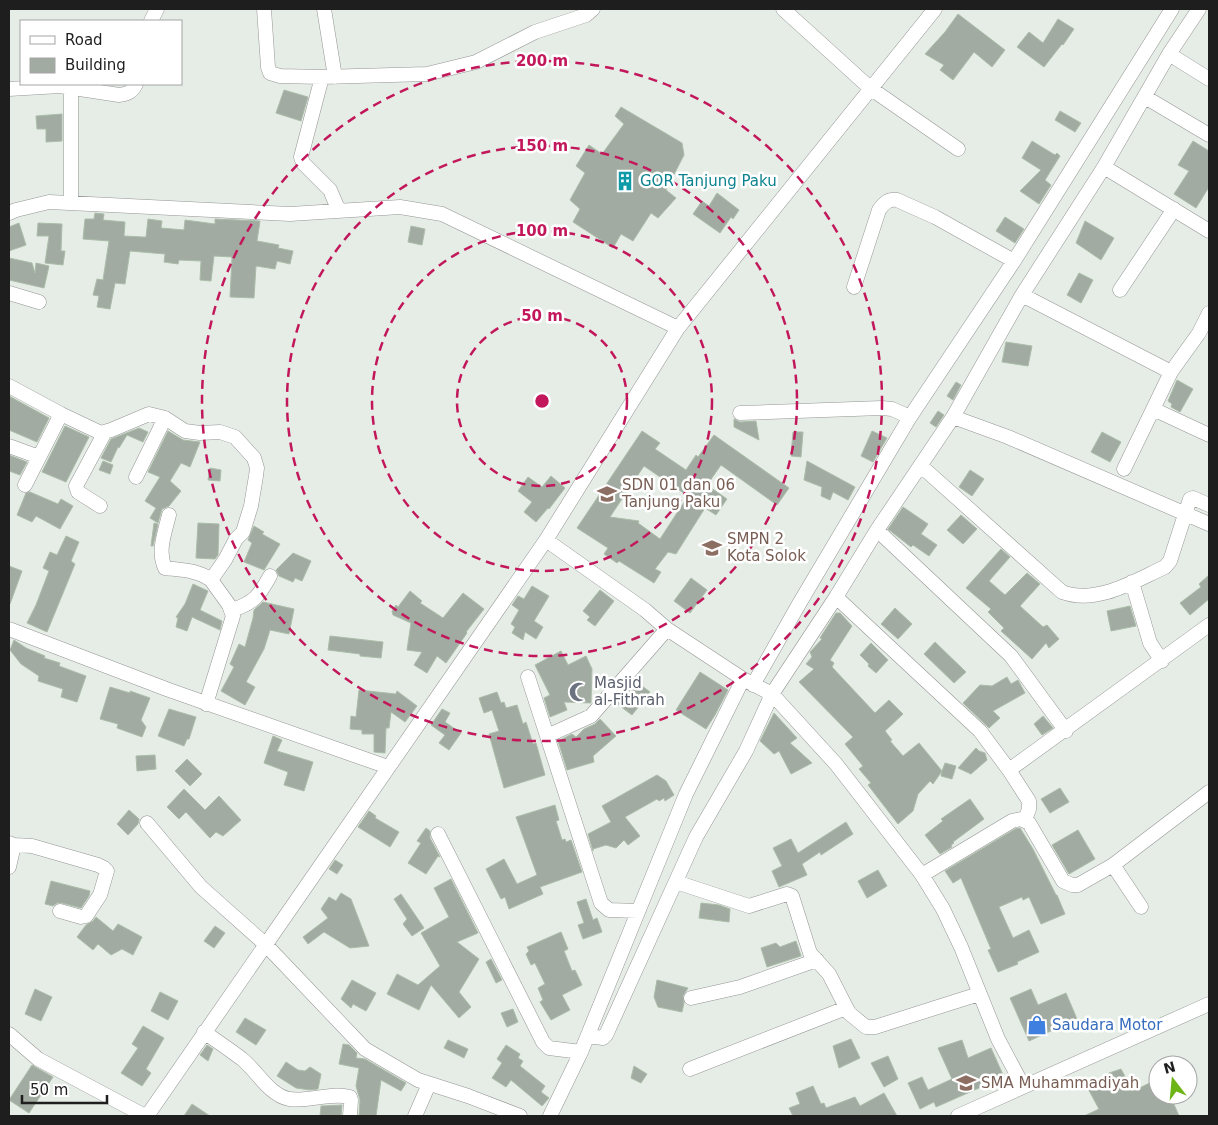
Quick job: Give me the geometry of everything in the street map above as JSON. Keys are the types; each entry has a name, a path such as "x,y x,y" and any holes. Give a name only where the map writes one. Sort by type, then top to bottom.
{"street":[{"path":"264,9 270,73 280,76 328,77 427,74 467,65 535,32 586,15 593,9"},
{"path":"324,9 328,77 302,157 303,163 330,190 340,211"},
{"path":"783,9 870,88 958,149"},
{"path":"9,1034 38,1059 146,1116 546,540 678,328 935,9"},
{"path":"550,1116 588,1036 686,794 748,682 799,604 910,416 1014,261 1172,9"},
{"path":"588,1036 603,1038 606,1035 696,837 746,751 772,694 836,597 877,530 953,417 1022,295 1104,167 1169,54 1199,9"},
{"path":"1169,54 1209,79"},
{"path":"9,88 47,86 127,94 133,90 136,85"},
{"path":"71,88 71,203"},
{"path":"1145,97 1209,135"},
{"path":"1104,167 1209,232"},
{"path":"854,287 879,210 886,202 891,200 897,200 935,217 1014,261"},
{"path":"9,213 49,202 290,214 400,207 442,214 678,328"},
{"path":"1120,290 1174,209"},
{"path":"9,293 39,302"},
{"path":"1022,295 1171,372"},
{"path":"1124,469 1171,372 1199,333 1209,313"},
{"path":"9,386 96,431 105,432 149,414 165,418 185,431 200,433 220,432 235,437 244,445 257,468 251,506 243,532 236,539 225,560 211,580"},
{"path":"740,413 882,408 892,409 910,416"},
{"path":"1153,410 1209,435"},
{"path":"25,485 61,414"},
{"path":"953,417 1008,437 1209,524"},
{"path":"136,477 165,418"},
{"path":"100,506 78,492 76,486 105,432"},
{"path":"9,446 39,457"},
{"path":"921,466 1062,592 1072,596 1083,597 1119,588 1168,564 1177,543 1191,498 1209,505"},
{"path":"169,515 162,548 162,562 166,568 195,572 211,580 232,610 233,616 206,704"},
{"path":"877,530 1011,656 1066,731"},
{"path":"546,540 645,610 667,629 748,682 772,694 836,764 922,876 943,909 961,947 998,1039 1023,1086"},
{"path":"232,610 245,606 255,600 270,576"},
{"path":"1132,582 1150,643 1162,661"},
{"path":"836,597 980,732 1009,770 1029,801 1029,809 1025,820"},
{"path":"1009,770 1066,731 1209,625"},
{"path":"9,629 206,704 388,767"},
{"path":"547,736 591,716 667,629"},
{"path":"528,677 601,903 609,910 638,910"},
{"path":"922,876 1017,819 1025,820 1029,823 1063,881 1067,884 1078,885 1113,865 1209,792"},
{"path":"147,823 202,887 265,944 360,1045 411,1077 520,1116"},
{"path":"438,834 543,1042 550,1048 581,1052"},
{"path":"9,867 12,844 32,846 104,868 107,872 100,895 86,916 81,917 60,911"},
{"path":"1113,865 1141,907"},
{"path":"676,882 749,906 790,894 793,898 808,949 830,974 846,1008 866,1027 875,1027 979,994"},
{"path":"691,998 740,987 817,960"},
{"path":"958,1116 1209,1004"},
{"path":"690,1069 846,1008"},
{"path":"204,1032 244,1061 276,1093 289,1099 305,1100 323,1096 350,1097 352,1100 350,1116"},
{"path":"415,1116 429,1084"}],"building":[{"path":"958,14 1005,50 992,67 974,52 953,80 940,70 944,65 925,54"},
{"path":"1058,19 1074,29 1044,67 1017,47 1029,32 1043,43"},
{"path":"284,90 308,97 301,121 276,113"},
{"name":"GOR Tanjung Paku","path":"621,107 682,143 684,155 666,190 676,198 658,218 651,213 633,241 621,234 613,248 573,222 580,209 570,200 585,173 576,166 589,145 602,154 624,124 615,116"},
{"path":"1060,111 1081,123 1075,132 1055,120"},
{"path":"62,114 62,141 46,142 46,129 37,129 36,116"},
{"path":"1032,141 1060,156 1045,180 1051,185 1039,204 1020,191 1041,170 1022,158"},
{"path":"1193,141 1209,151 1209,187 1196,208 1174,194 1189,171 1178,165"},
{"path":"717,193 739,210 733,219 731,217 720,233 693,214 702,201 709,206"},
{"path":"95,213 104,214 103,220 125,222 124,236 143,237 146,237 148,219 162,221 161,228 184,230 185,220 215,224 215,219 260,221 257,241 279,245 278,248 293,251 290,264 277,261 275,269 256,266 254,298 230,297 232,257 214,256 211,281 200,280 201,261 179,260 178,264 164,262 165,254 130,251 125,284 115,283 110,309 97,307 99,296 93,295 97,279 103,280 109,241 83,239 85,219 94,219"},
{"path":"1005,217 1024,229 1015,243 996,231"},
{"path":"1085,221 1114,238 1101,260 1076,243"},
{"path":"19,223 26,245 9,251 9,227"},
{"path":"38,223 62,224 61,251 65,251 63,265 45,263 49,236 37,236"},
{"path":"411,226 425,229 422,245 408,242"},
{"path":"9,258 32,263 35,273 36,263 49,266 44,288 9,280"},
{"path":"1079,273 1093,280 1081,303 1067,295"},
{"path":"1006,342 1032,346 1028,366 1002,362"},
{"path":"1177,380 1193,389 1180,412 1171,407 1172,404 1168,401"},
{"path":"956,382 961,385 953,400 947,396"},
{"path":"9,396 49,418 37,442 9,430"},
{"path":"938,411 944,415 936,427 930,423"},
{"path":"734,419 740,422 756,421 759,440 734,427"},
{"path":"65,426 89,437 66,482 42,472"},
{"path":"139,428 148,432 143,442 127,435 118,447 111,462 101,458 111,439"},
{"path":"168,431 183,440 200,442 190,467 181,463 170,481 181,491 169,506 162,509 158,523 150,518 156,508 145,501 160,477 148,472"},
{"path":"642,431 660,443 655,449 686,470 696,455 698,457 714,435 789,488 777,505 721,465 707,485 727,499 716,515 705,508 676,554 668,552 655,569 661,572 654,583 604,554 608,548 577,528","holes":["644,466 688,496 660,539 638,523 639,521 610,517"]},
{"path":"872,431 887,438 873,462 861,456"},
{"path":"793,432 803,432 801,457 791,456"},
{"path":"1102,432 1121,442 1110,462 1091,452"},
{"path":"9,455 27,462 20,475 9,471"},
{"path":"103,461 113,465 110,474 99,470"},
{"path":"807,461 855,487 848,500 833,492 830,500 821,496 822,487 804,480"},
{"path":"210,468 221,470 220,481 208,480"},
{"path":"970,470 984,479 972,496 959,487"},
{"path":"551,476 565,488 536,522 524,512 532,502 518,491 528,477 542,487"},
{"path":"30,492 58,504 61,499 73,506 60,529 36,516 32,522 17,515 26,493"},
{"path":"903,507 928,524 921,534 937,545 929,556 913,545 911,547 888,529"},
{"path":"961,515 977,529 963,544 947,530"},
{"path":"154,523 158,524 153,546 151,546"},
{"path":"198,523 219,524 218,555 215,559 196,558"},
{"path":"254,526 264,532 262,534 280,544 264,570 244,562 252,543 248,540"},
{"path":"66,536 79,542 71,561 75,564 47,632 27,623 49,571 43,568 50,552 57,555"},
{"path":"1001,549 1010,557 989,581 1005,595 1027,573 1040,584 1020,606 1043,627 1047,625 1059,639 1049,648 1046,643 1032,659 1001,631 1004,628 988,612 991,609 966,588"},
{"path":"293,553 311,561 302,581 295,578 293,582 279,576 276,570"},
{"path":"9,566 22,571 10,604 9,604"},
{"path":"1209,575 1209,599 1190,615 1180,603 1201,587 1199,584"},
{"path":"691,578 707,590 690,613 674,601"},
{"path":"193,584 208,591 200,610 222,621 220,630 192,617 187,631 176,627 178,618 176,617 185,604"},
{"path":"532,586 549,596 534,621 543,627 536,639 525,632 523,640 512,633 515,627 511,624 519,610 512,605 518,596 524,599"},
{"path":"600,590 614,601 595,626 587,620 590,617 583,611"},
{"path":"410,591 422,601 420,603 443,618 463,593 484,609 446,663 437,656 427,673 414,665 422,652 407,650 411,623 393,615 392,611 396,605 398,607"},
{"path":"263,602 294,609 289,634 270,630 264,649 246,682 255,687 245,705 221,691 234,667 230,664 239,644 245,647 254,610"},
{"path":"1130,606 1136,626 1111,631 1107,611"},
{"path":"895,608 912,624 898,639 881,624"},
{"path":"836,613 840,613 852,626 830,660 834,663 832,667 875,713 889,700 903,714 885,731 892,740 890,741 903,756 919,743 942,771 933,784 930,781 918,794 913,811 898,824 868,785 871,783 859,769 863,766 845,744 853,737 799,682 814,669 806,664 812,657 810,652 822,639 820,638"},
{"path":"330,636 383,642 381,658 328,650"},
{"path":"14,640 26,648 45,656 44,658 60,663 59,666 86,676 77,702 61,697 63,689 38,681 39,676 21,664 10,650"},
{"path":"935,642 966,672 954,683 924,654"},
{"path":"871,643 888,660 876,673 860,655"},
{"path":"561,651 568,665 586,656 592,669 591,703 564,702 567,710 550,717 544,698 550,695 535,665"},
{"path":"700,672 728,690 706,729 676,710"},
{"path":"1007,677 1011,684 1018,680 1025,693 993,711 1000,718 989,728 963,703 980,685 992,686"},
{"path":"634,680 650,692 632,715 616,703"},
{"path":"110,687 150,698 141,720 146,727 142,737 117,728 118,724 100,719"},
{"path":"359,690 396,694 397,691 417,706 405,722 391,712 389,728 386,728 385,753 374,752 374,734 362,734 362,730 350,729 351,716 356,717"},
{"path":"497,692 501,703 504,702 506,708 517,705 523,724 526,722 533,744 536,743 545,775 504,788 489,734 499,731 492,710 484,713 479,698"},
{"path":"169,709 196,717 189,739 187,739 184,746 158,736"},
{"path":"442,709 450,713 445,722 461,733 449,750 439,743 445,735 431,725"},
{"path":"774,713 797,738 790,743 812,763 791,774 779,751 774,754 760,741"},
{"path":"1043,716 1053,728 1042,735 1034,724"},
{"path":"600,719 616,736 593,756 594,762 567,770 558,741 572,734 576,737 584,729 595,724"},
{"path":"273,736 282,740 277,751 313,762 304,791 284,785 288,772 264,763"},
{"path":"976,748 985,753 987,760 971,774 958,768"},
{"path":"155,755 156,769 137,771 136,756"},
{"path":"187,759 202,774 190,786 175,771"},
{"path":"945,763 956,766 952,779 941,776"},
{"path":"657,775 666,781 674,795 665,801 664,798 659,801 657,799 625,817 640,836 628,845 624,840 616,848 606,845 593,849 593,851 588,834 611,822 602,806"},
{"path":"1060,788 1069,802 1050,813 1041,799"},
{"path":"184,789 205,810 219,796 241,820 223,836 216,832 210,838 186,812 179,819 167,807"},
{"path":"970,799 984,819 953,842 952,847 940,854 925,835 943,821 941,819"},
{"path":"555,805 559,820 556,821 562,840 565,839 566,842 571,840 582,872 540,887 543,894 509,909 505,897 501,899 486,869 504,859 517,884 537,875 516,817"},
{"path":"129,810 139,819 138,824 128,835 117,824"},
{"path":"369,811 376,816 375,818 399,832 390,847 358,827"},
{"path":"846,822 853,834 821,855 820,852 802,864 807,875 779,887 772,871 782,866 773,848 791,839 798,853"},
{"path":"426,828 430,831 430,838 440,857 438,856 426,874 408,863 421,843 417,841"},
{"path":"1020,828 1033,849 1065,914 1041,924 1029,897 1023,900 1022,897 999,907 1013,938 1029,930 1039,952 1017,962 1018,964 998,972 988,950 991,949 961,878 953,883 945,871 1015,829"},
{"path":"1078,830 1095,859 1069,874 1052,845"},
{"path":"335,860 343,865 337,874 329,869"},
{"path":"878,870 887,886 867,898 858,881"},
{"path":"451,879 478,933 457,942 479,959 459,992 471,1007 459,1018 431,985 419,1010 387,994 397,974 418,985 440,966 421,933 449,917 434,888"},
{"path":"51,881 90,891 89,896 81,908 62,903 57,903 53,906 45,904"},
{"path":"341,893 351,899 369,946 350,948 324,932 308,944 303,937 328,918 321,909 329,897 336,901"},
{"path":"401,894 424,928 412,936 403,924 407,919 394,899"},
{"path":"586,899 593,920 597,918 602,932 583,939 578,925 584,923 577,902"},
{"path":"701,903 719,905 730,909 729,922 699,918"},
{"path":"96,917 113,931 118,924 142,937 133,955 122,949 111,955 98,944 93,950 77,937 86,925"},
{"path":"215,926 225,933 214,948 204,941"},
{"path":"561,932 568,949 564,951 572,971 575,970 582,985 562,995 570,1010 551,1020 540,1002 543,1000 538,988 545,984 535,963 531,965 526,954 529,951 527,947"},
{"path":"796,941 801,956 767,967 761,948 776,943 780,947"},
{"path":"491,959 502,980 496,983 486,962"},
{"path":"352,980 376,993 366,1011 353,1004 351,1008 341,999"},
{"path":"657,980 688,988 683,996 682,1012 658,1007 654,997"},
{"path":"35,989 52,997 41,1021 25,1014"},
{"path":"1031,989 1038,1005 1066,993 1077,1019 1029,1041 1010,998"},
{"path":"160,992 178,1001 168,1020 151,1011"},
{"path":"513,1009 518,1022 507,1027 501,1013"},
{"path":"245,1018 266,1030 256,1045 236,1032"},
{"path":"143,1026 164,1038 146,1069 151,1073 142,1086 121,1073 138,1048 132,1044"},
{"path":"851,1039 860,1058 839,1068 833,1046"},
{"path":"448,1040 468,1049 464,1058 444,1048"},
{"name":"SMA Muhammadiyah","path":"962,1040 968,1058 991,1048 1004,1077 936,1107 934,1102 920,1109 908,1083 922,1077 928,1090 952,1079 938,1048"},
{"path":"343,1044 349,1045 357,1053 356,1058 365,1059 406,1083 401,1091 381,1080 376,1116 359,1116 360,1100 356,1086 359,1068 339,1064"},
{"path":"207,1045 213,1049 208,1061 200,1055"},
{"path":"506,1045 520,1054 518,1058 523,1061 520,1066 545,1086 541,1092 549,1098 542,1106 511,1080 506,1087 492,1078 502,1063 497,1059"},
{"path":"888,1056 898,1079 884,1087 871,1063"},
{"path":"286,1062 298,1070 305,1071 310,1067 321,1074 318,1089 296,1088 277,1076"},
{"path":"32,1065 53,1077 29,1113 9,1100"},
{"path":"634,1066 647,1074 641,1083 631,1078"},
{"path":"1121,1069 1133,1091 1148,1084 1148,1105 1174,1105 1179,1116 1084,1116 1099,1109 1086,1085"},
{"path":"813,1086 821,1104 824,1103 826,1108 855,1097 860,1106 884,1093 897,1116 793,1116 789,1108 800,1104 796,1093"},
{"path":"192,1104 210,1116 184,1116"},
{"path":"342,1105 341,1116 320,1116 321,1106"}],"place":[{"name":"GOR Tanjung Paku","path":"625,181"},
{"name":"SDN 01 dan 06 Tanjung Paku","path":"607,494"},
{"name":"SMPN 2 Kota Solok","path":"712,548"},
{"name":"Masjid al-Fithrah","path":"579,692"},
{"name":"Saudara Motor","path":"1037,1025"},
{"name":"SMA Muhammadiyah","path":"966,1083"}]}
